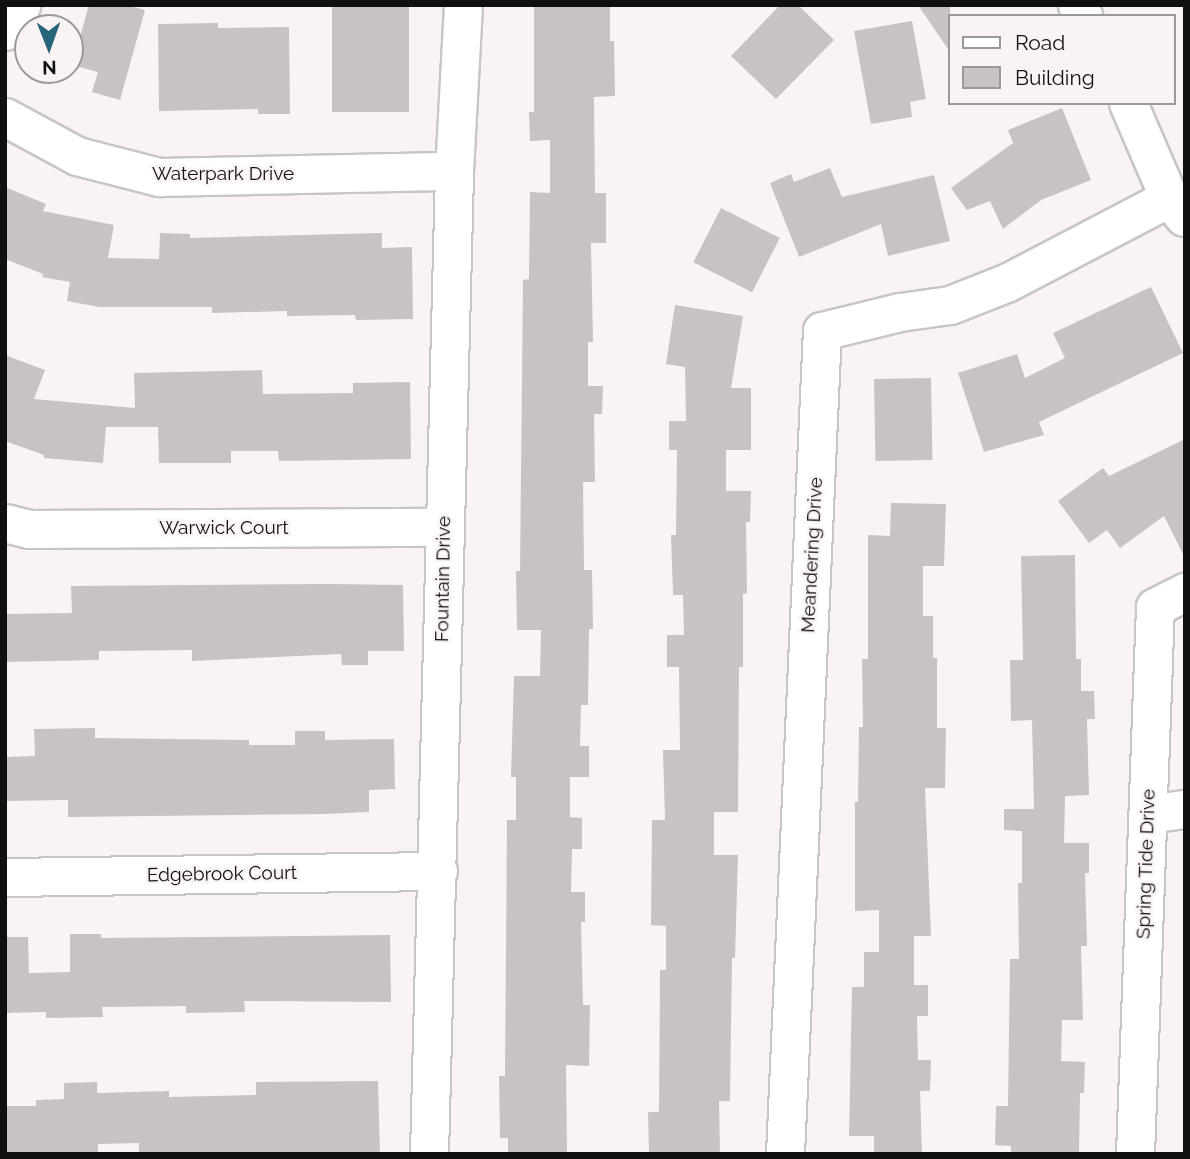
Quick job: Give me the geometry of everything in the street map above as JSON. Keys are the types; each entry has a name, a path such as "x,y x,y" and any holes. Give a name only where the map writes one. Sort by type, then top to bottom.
{"street":[{"path":"5,31 21,5"},
{"name":"Fountain Drive","path":"429,1154 454,171 463,5"},
{"path":"1129,105 1177,208"},
{"name":"Waterpark Drive","path":"5,117 77,156 159,177 454,171"},
{"name":"Meandering Drive","path":"785,1154 822,331 900,312 950,305 1177,208"},
{"name":"Warwick Court","path":"5,523 29,529 444,527"},
{"name":"Spring Tide Drive","path":"1135,1154 1155,607 1185,592"},
{"path":"1148,814 1185,809"},
{"name":"Edgebrook Court","path":"5,877 438,871"}],"building":[{"path":"89,5 125,5 145,10 120,100 92,92 98,72 84,68 84,23"},
{"path":"332,5 409,5 409,112 332,112"},
{"path":"534,5 610,5 610,41 614,41 615,96 594,97 595,193 606,193 606,243 591,243 593,342 588,342 588,386 603,386 602,414 594,414 595,482 583,482 584,570 592,570 593,629 589,629 588,705 581,705 580,746 589,746 589,777 570,777 570,817 582,818 582,849 572,849 571,892 585,892 585,922 581,922 583,1005 590,1005 589,1066 566,1065 567,1154 508,1154 508,1138 500,1138 499,1076 505,1076 507,820 516,820 516,777 511,777 514,676 540,676 541,630 517,630 516,571 520,571 523,280 529,279 530,192 550,193 550,140 530,141 529,112 534,112"},
{"path":"780,5 798,5 834,40 776,99 731,56"},
{"path":"918,5 950,5 948,49"},
{"path":"912,21 926,99 910,102 912,117 871,124 854,31"},
{"path":"218,23 218,28 289,27 290,114 258,114 258,109 159,111 158,24"},
{"path":"1062,108 1091,180 1041,200 1003,229 990,201 967,210 951,188 1013,143 1008,130"},
{"path":"830,168 842,197 934,175 950,241 888,256 881,224 799,257 770,183 791,174 794,182"},
{"path":"5,187 46,204 43,211 114,225 108,258 159,259 160,233 190,234 190,238 382,233 382,248 412,247 413,319 356,320 355,315 287,316 287,311 212,313 212,307 99,307 67,301 70,282 42,277 43,274 5,259"},
{"path":"721,208 780,238 752,292 693,262"},
{"path":"1151,287 1183,353 1039,422 1044,435 984,452 958,373 1017,354 1025,378 1065,358 1053,333"},
{"path":"675,305 743,316 731,388 751,388 751,450 726,450 726,491 751,491 750,522 746,522 747,593 743,594 743,667 739,667 738,812 714,812 714,855 738,855 735,958 732,958 730,1101 719,1101 720,1154 649,1154 648,1112 659,1112 660,970 666,970 666,926 651,925 652,820 665,820 663,750 680,750 679,667 667,667 667,635 684,635 683,595 673,595 671,535 676,535 677,450 669,450 669,421 686,421 685,367 666,364"},
{"path":"5,355 45,370 34,399 135,408 134,373 262,370 263,394 353,393 353,383 410,382 411,459 279,461 278,451 231,451 231,463 159,463 158,427 106,427 103,463 44,458 44,455 5,441"},
{"path":"931,378 932,460 875,461 874,379"},
{"path":"1185,439 1185,558 1164,516 1120,548 1107,530 1089,543 1058,501 1103,468 1109,476"},
{"path":"891,503 946,504 944,566 923,566 923,616 933,616 933,658 937,658 937,728 946,728 945,788 925,788 931,936 914,936 914,985 928,985 928,1016 917,1016 918,1060 931,1060 930,1091 920,1091 922,1154 874,1154 874,1136 849,1136 852,987 864,987 864,952 879,952 879,910 855,911 855,802 858,802 859,727 863,727 862,659 868,659 868,535 890,536"},
{"path":"1075,555 1076,659 1081,659 1081,691 1094,691 1095,719 1087,719 1089,795 1065,796 1064,843 1089,843 1089,873 1085,873 1087,946 1081,946 1083,1020 1062,1020 1061,1061 1085,1062 1084,1093 1080,1093 1079,1154 1011,1154 1011,1146 995,1145 996,1106 1008,1106 1010,959 1019,959 1018,883 1022,883 1022,831 1004,830 1004,809 1034,809 1032,720 1011,721 1010,660 1023,660 1021,556"},
{"path":"403,585 404,651 368,651 368,665 342,665 341,654 192,661 192,650 99,651 99,660 5,662 5,614 72,613 71,586"},
{"path":"95,728 95,738 249,740 249,745 295,745 295,731 325,731 325,740 394,739 395,789 369,790 369,812 325,814 68,817 68,800 5,801 5,757 35,756 34,729"},
{"path":"70,934 101,934 101,938 390,935 391,1002 244,1001 245,1012 186,1013 186,1006 102,1007 103,1017 46,1018 46,1012 5,1013 5,937 28,937 29,973 70,972"},
{"path":"378,1081 380,1154 139,1154 139,1143 98,1144 98,1154 5,1154 5,1106 36,1106 36,1100 64,1099 64,1083 97,1082 97,1093 169,1091 169,1097 256,1095 256,1082"}]}
